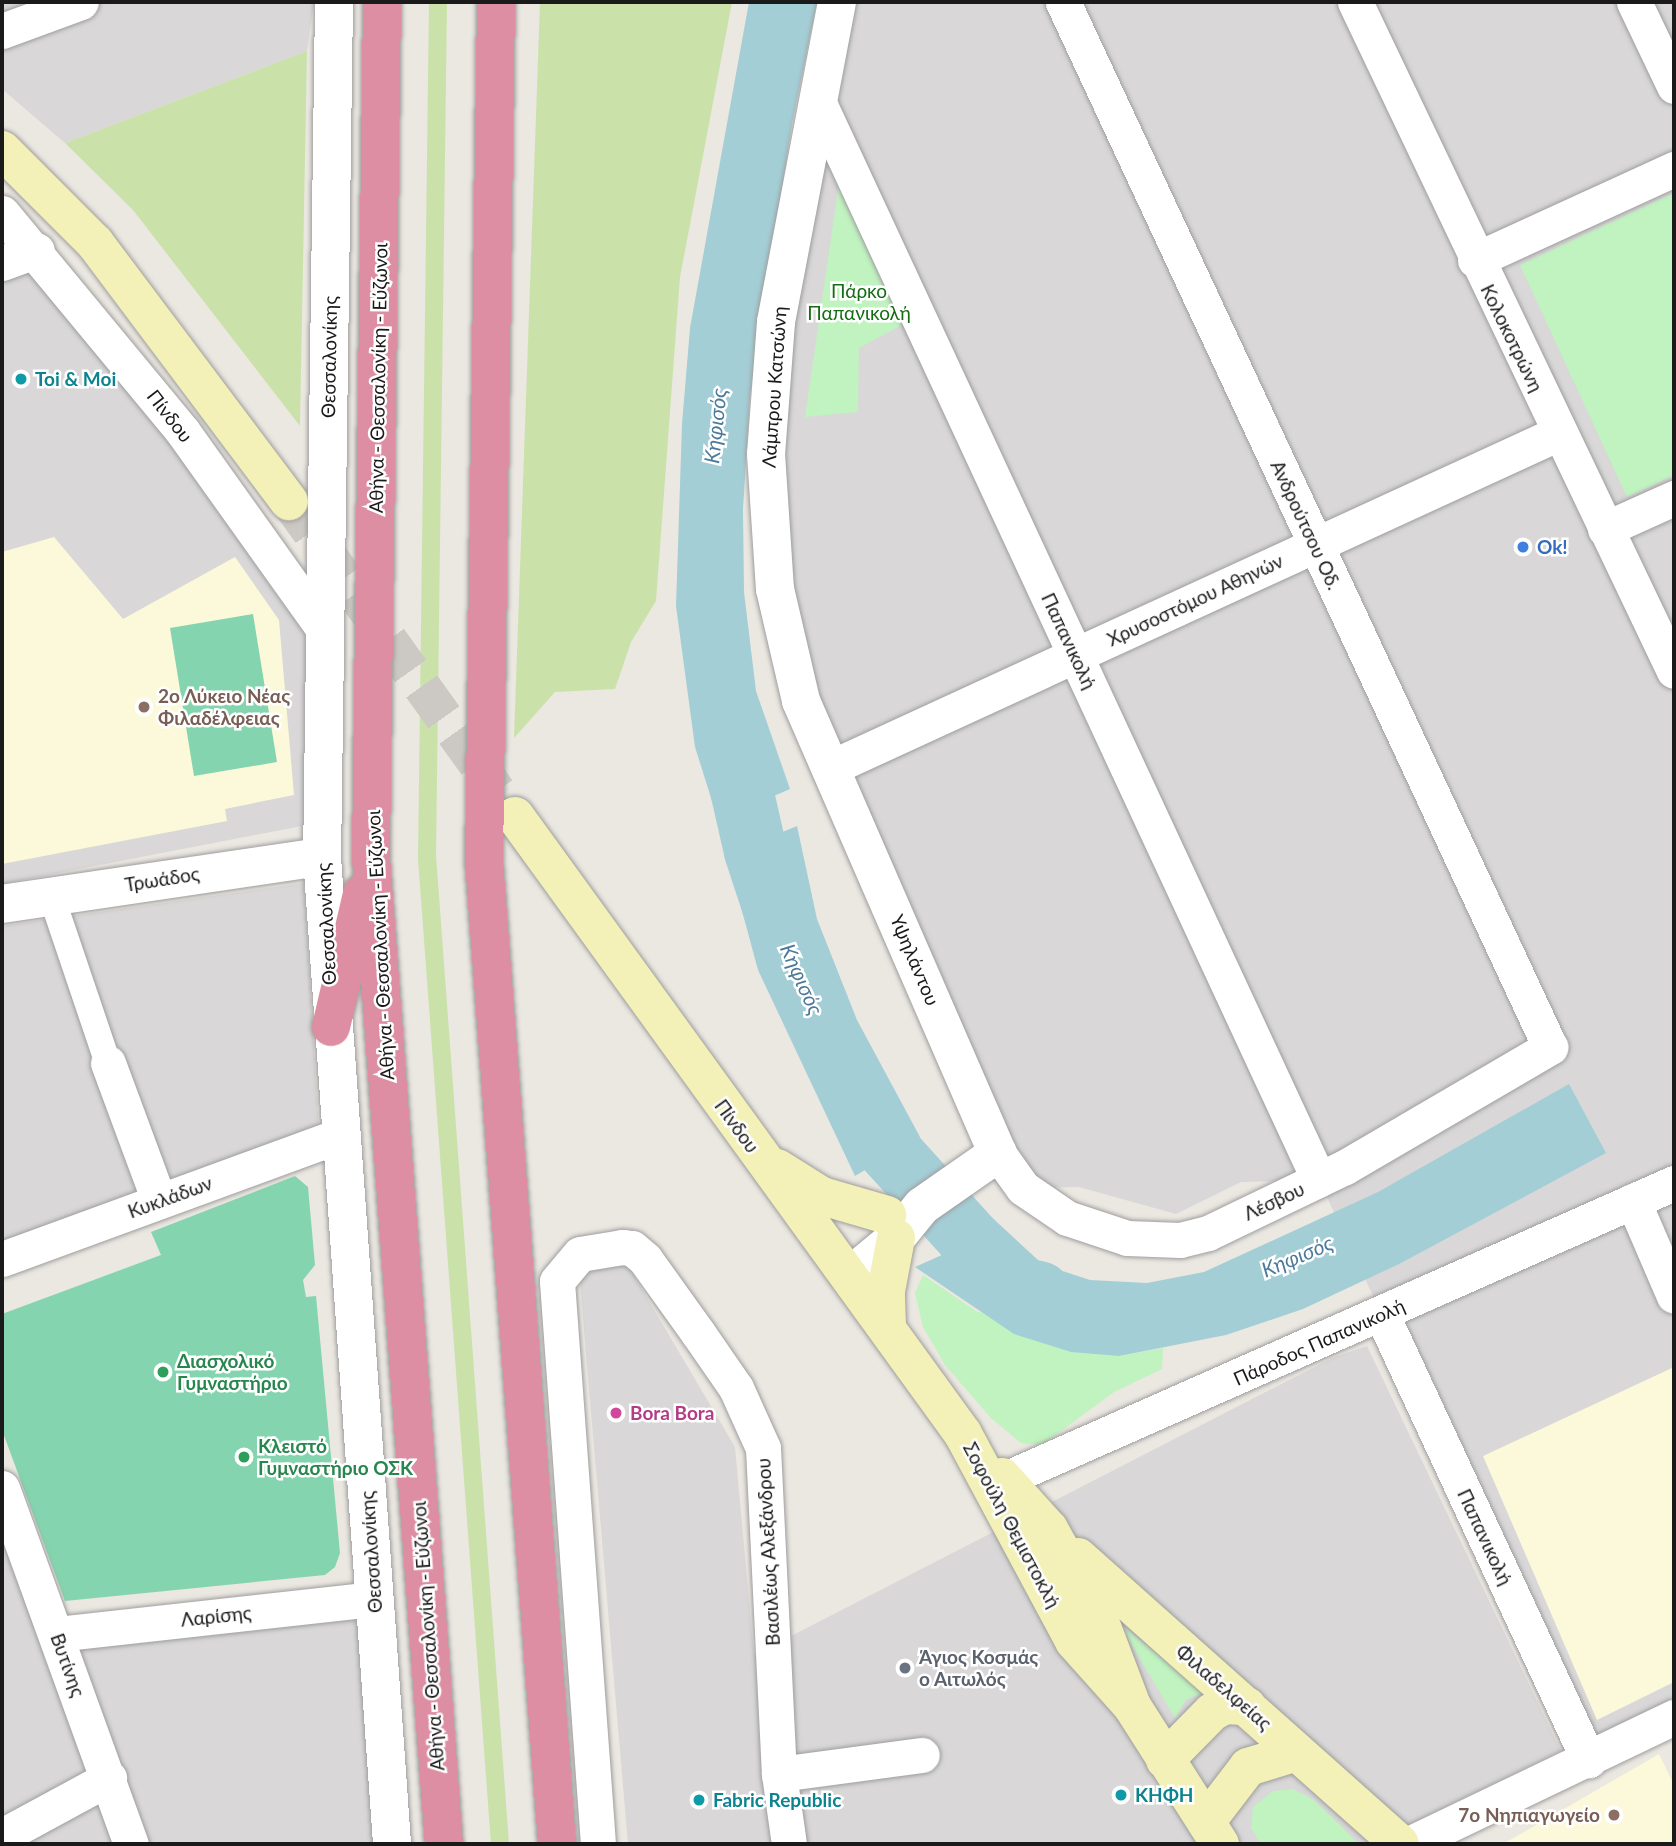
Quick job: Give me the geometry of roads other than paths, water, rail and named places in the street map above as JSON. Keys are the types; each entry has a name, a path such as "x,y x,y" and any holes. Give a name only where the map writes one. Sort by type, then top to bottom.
{"highway":[{"name":"Αθήνα - Θεσσαλονίκη - Εύζωνοι","path":"382,2 371,858 444,1844"},
{"path":"496,2 484,860 557,1844"},
{"path":"331,1027 371,858"}],"main road":[{"path":"2,150 95,243 289,501"},
{"name":"Πίνδου","path":"515,816 758,1155 887,1326 963,1434"},
{"path":"758,1155 822,1196 902,1220 886,1291 887,1326"},
{"name":"Σοφούλη Θεμιστοκλή","path":"963,1434 1049,1528 1100,1619 1132,1706"},
{"name":"Σοφούλη Θεμιστοκλή","path":"963,1434 1074,1641 1132,1706 1213,1833"},
{"name":"Φιλαδελφείας","path":"1049,1528 1400,1844"},
{"path":"1165,1760 1212,1712 1225,1705 1247,1706"},
{"path":"1213,1833 1248,1767 1297,1752"}],"street":[{"path":"2,30 81,2"},
{"name":"Θεσσαλονίκης","path":"334,2 322,857 331,1027 392,1844"},
{"name":"Λάμπρου Κατσώνη","path":"832,767 801,701 785,642 775,589 766,454 776,322 820,103 837,2"},
{"name":"Ανδρούτσου Οδ.","path":"1063,2 1550,1047"},
{"name":"Κολοκοτρώνη","path":"1355,2 1475,260 1674,671"},
{"path":"1634,2 1674,86"},
{"name":"Παπανικολή","path":"820,103 1319,1180"},
{"path":"1475,260 1674,169"},
{"name":"Πίνδου","path":"2,213 37,250 183,432 324,630"},
{"path":"2,262 37,250"},
{"name":"Χρυσοστόμου Αθηνών","path":"832,767 1559,433"},
{"path":"1605,529 1674,498"},
{"name":"Υψηλάντου","path":"832,767 998,1153"},
{"name":"Τρωάδος","path":"2,904 322,857"},
{"path":"51,895 108,1063 159,1201"},
{"name":"Λέσβου","path":"998,1153 1023,1188 1045,1206 1096,1230 1152,1241 1208,1233 1319,1180 1550,1047"},
{"name":"Κυκλάδων","path":"2,1259 339,1136"},
{"path":"841,1265 998,1153"},
{"name":"Πάροδος Παπανικολή","path":"1004,1479 1382,1315 1674,1183"},
{"path":"1633,1201 1674,1296"},
{"name":"Βασιλέως Αλεξάνδρου","path":"598,1844 557,1280 580,1254 601,1249 632,1248 645,1259 736,1388 763,1448 779,1774 789,1844"},
{"name":"Παπανικολή","path":"1382,1315 1589,1760"},
{"name":"Βυτίνης","path":"2,1488 131,1844"},
{"name":"Λαρίσης","path":"57,1634 375,1599"},
{"path":"1409,1844 1674,1717"},
{"path":"779,1774 922,1755"},
{"path":"2,1836 109,1778"}],"water":[{"path":"749,2 817,2 792,124 750,397 743,509 744,592 756,691 790,789 718,820 695,747 676,606 682,424 690,328"},
{"path":"797,826 817,919 857,1020 920,1137 855,1176 758,970 727,855"},
{"path":"1569,1084 1606,1153 1399,1264 1303,1309 1226,1335 1119,1356 1071,1352 1014,1334 915,1267 991,1233 1035,1262 1090,1280 1147,1283 1204,1272 1378,1192"}],"waterway":[{"name":"Κηφισός","path":"726,723 755,851 780,927"},
{"name":"Κηφισός","path":"847,1079 886,1147 970,1240 1023,1289 1039,1292"}],"tunnel":[{"path":"289,501 497,791"}],"place":[{"name":"Toi & Moi","path":"21,379"},
{"name":"Ok!","path":"1523,547"},
{"name":"2ο Λύκειο Νέας Φιλαδέλφειας","path":"144,707"},
{"name":"Διασχολικό Γυμναστήριο","path":"163,1372"},
{"name":"Bora Bora","path":"616,1413"},
{"name":"Κλειστό Γυμναστήριο ΟΣΚ","path":"244,1457"},
{"name":"Άγιος Κοσμάς ο Αιτωλός","path":"905,1668"},
{"name":"ΚΗΦΗ","path":"1121,1795"},
{"name":"Fabric Republic","path":"699,1800"},
{"name":"7ο Νηπιαγωγείο","path":"1614,1815"}],"park label":[{"name":"Πάρκο Παπανικολή","path":"859,302"}]}
